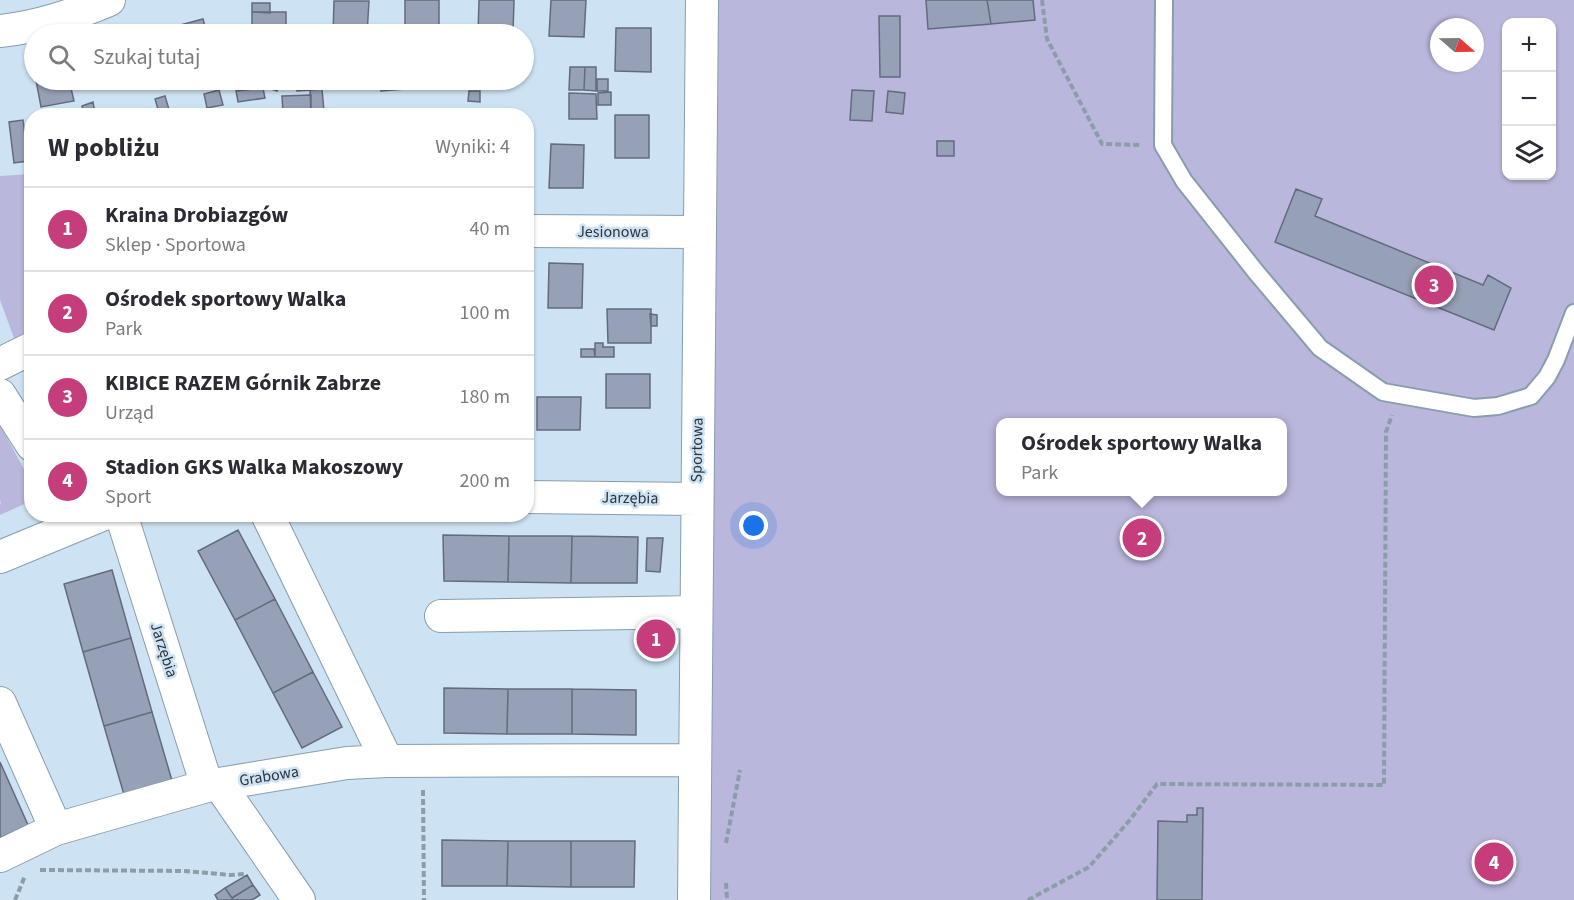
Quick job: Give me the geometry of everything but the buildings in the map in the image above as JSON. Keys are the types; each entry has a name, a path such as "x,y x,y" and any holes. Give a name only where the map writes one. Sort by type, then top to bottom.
{"street":[{"path":"42,24 109,0"},
{"name":"Sportowa","path":"694,900 702,0"},
{"path":"0,31 24,28"},
{"name":"Jesionowa","path":"534,231 699,232"},
{"path":"0,364 24,352"},
{"path":"0,395 24,432"},
{"name":"Jarzębia","path":"534,497 697,499"},
{"path":"0,557 76,522"},
{"name":"Jarzębia","path":"124,522 213,785"},
{"path":"271,522 387,761"},
{"path":"441,616 696,612"},
{"path":"0,703 56,830"},
{"name":"Grabowa","path":"299,900 213,785 347,763 422,760 695,760"},
{"path":"0,856 56,830 213,785"}],"lane":[{"path":"1164,0 1163,146 1184,181 1320,348 1383,392 1474,408 1498,406 1530,396 1547,377 1574,313"}],"path":[{"path":"1041,0 1047,39 1102,144 1163,146"},
{"path":"1028,900 1089,867 1157,784 1384,785 1386,432 1398,394"},
{"path":"422,760 424,900"},
{"path":"725,846 740,770"},
{"path":"38,870 186,871 230,875 253,874 274,864"},
{"path":"726,879 726,900"}],"shaded area":[{"path":"715,0 1574,0 1574,900 707,900"},
{"path":"24,174 24,333 14,338 0,300 0,176"},
{"path":"0,425 24,469 24,504 0,515"}],"place":[{"name":"KIBICE RAZEM Górnik Zabrze","path":"1434,285"},
{"name":"Ośrodek sportowy Walka","path":"1142,538"},
{"name":"Kraina Drobiazgów","path":"656,639"},
{"name":"Stadion GKS Walka Makoszowy","path":"1494,862"}]}
